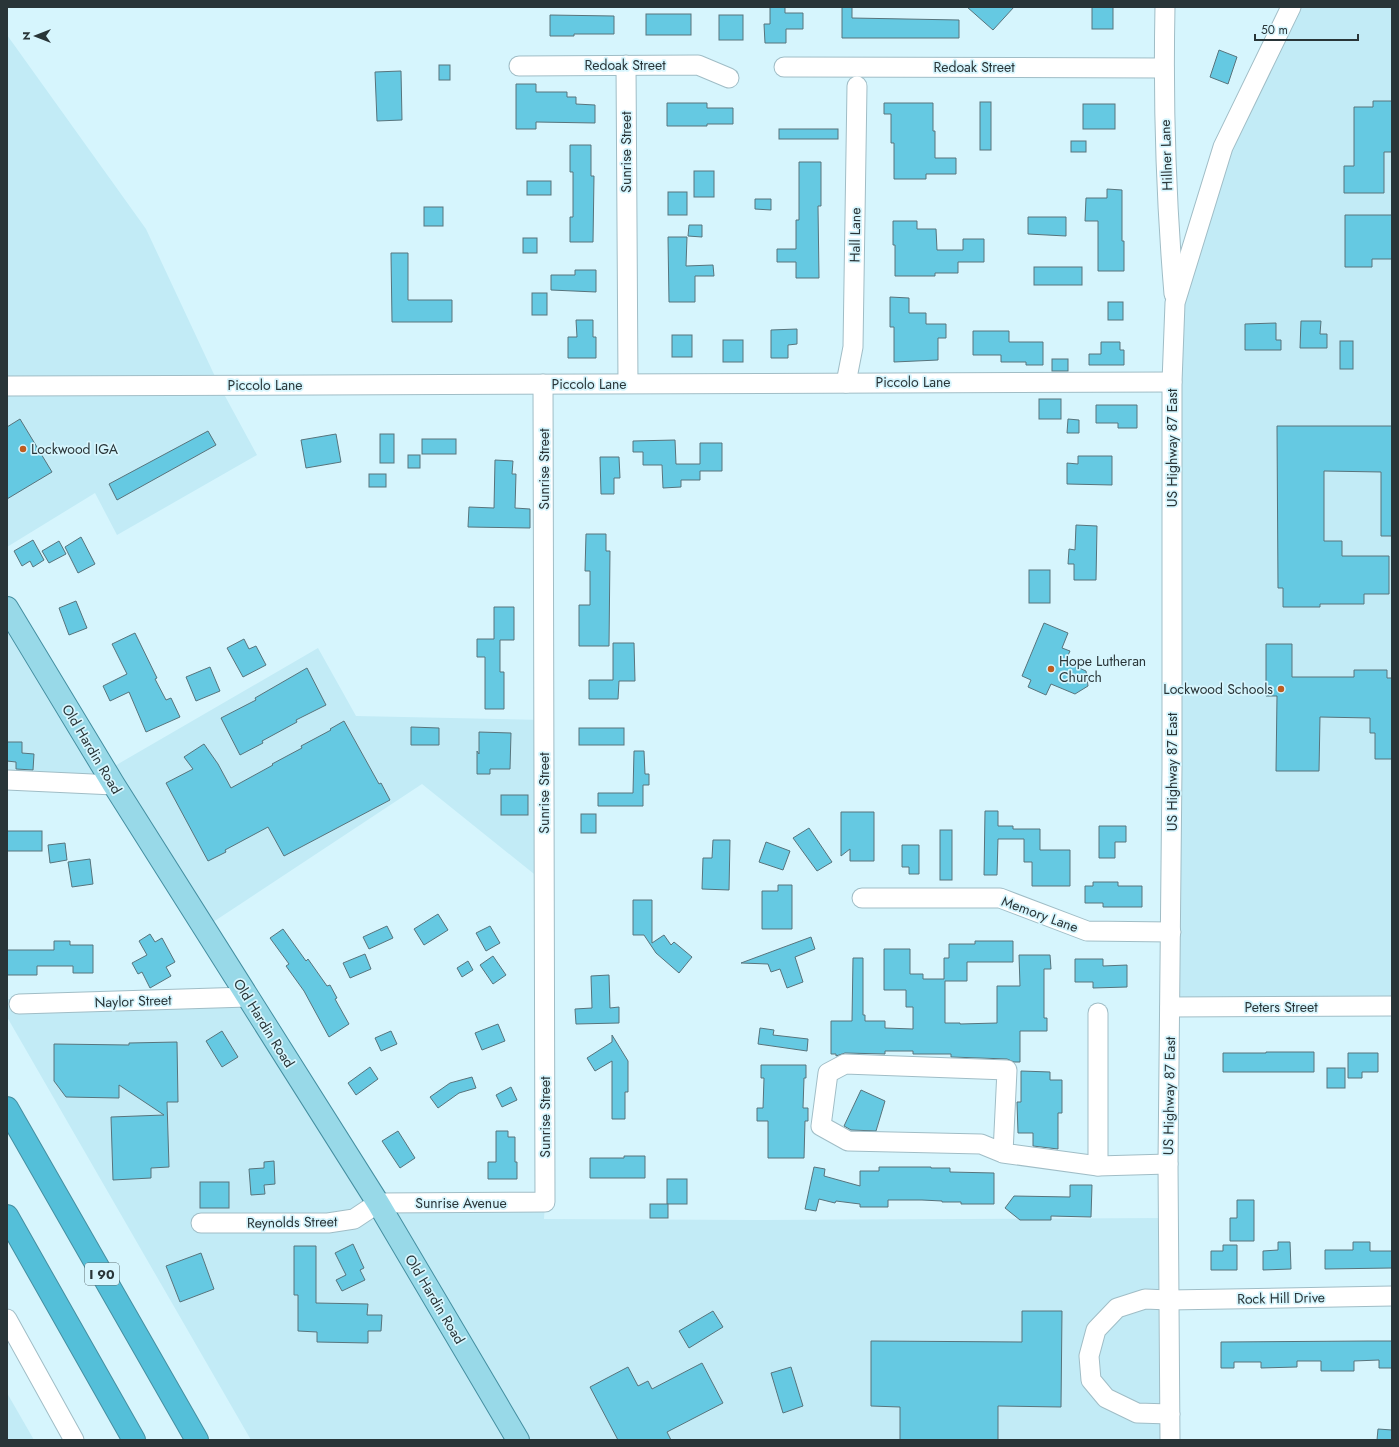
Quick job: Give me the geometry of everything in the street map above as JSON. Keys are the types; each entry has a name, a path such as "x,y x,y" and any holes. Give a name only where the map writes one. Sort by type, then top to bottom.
{"highway":[{"name":"I 90","path":"7,1108 197,1440"},
{"path":"7,1216 134,1440"}],"main road":[{"name":"Old Hardin Road","path":"7,608 114,785 378,1203 518,1440"}],"street":[{"name":"Hillner Lane","path":"1165,7 1164,68 1169,233 1175,303"},
{"name":"US Highway 87 East","path":"1170,1440 1168,1164 1172,776 1172,382 1175,303 1223,147 1291,7"},
{"name":"Sunrise Street","path":"626,65 628,383"},
{"name":"Redoak Street","path":"519,66 698,65 728,78"},
{"name":"Redoak Street","path":"784,67 1164,68"},
{"name":"Hall Lane","path":"846,383 853,347 857,86"},
{"name":"Piccolo Lane","path":"7,386 1172,382"},
{"name":"Sunrise Street","path":"543,384 545,1202"},
{"path":"7,780 114,785"},
{"name":"Memory Lane","path":"862,898 1000,898 1087,931 1171,932"},
{"name":"Naylor Street","path":"19,1004 248,997"},
{"name":"Peters Street","path":"1170,1008 1392,1006"},
{"path":"1098,1013 1098,1166"},
{"path":"1003,1153 1007,1070 845,1064 828,1073 821,1126 848,1141 981,1144 1003,1153 1098,1166 1168,1164"},
{"name":"Sunrise Avenue","path":"378,1203 545,1202"},
{"name":"Reynolds Street","path":"201,1223 328,1223 354,1219 378,1203"},
{"name":"Rock Hill Drive","path":"1170,1414 1137,1413 1106,1398 1091,1380 1089,1356 1096,1330 1117,1308 1145,1299 1169,1300 1392,1296"},
{"path":"7,1319 74,1440"}],"shaded area":[{"name":"Lockwood Schools","path":"1290,7 1392,7 1392,996 1170,998 1175,303 1223,147"},
{"path":"7,35 146,229 219,385 257,455 117,535 95,493 7,547"},
{"path":"7,608 106,771 318,648 356,716 544,720 544,882 422,784 204,928 114,785 7,780"},
{"path":"248,997 378,1203 545,1202 544,1219 755,1220 1168,1218 1169,1440 251,1440 7,1017 7,999"},
{"path":"7,1393 34,1440 7,1440"}],"building":[{"path":"770,7 785,7 785,13 803,13 803,29 786,29 786,43 765,43 764,24 770,24"},
{"path":"842,7 852,7 852,18 959,20 959,38 842,38"},
{"path":"967,7 1014,7 993,30"},
{"path":"1092,7 1113,7 1113,29 1092,29"},
{"path":"646,14 691,14 691,35 646,35"},
{"path":"550,15 614,16 614,34 574,34 574,36 550,36"},
{"path":"719,15 743,15 743,40 719,40"},
{"path":"1219,50 1237,57 1228,84 1210,77"},
{"path":"439,65 450,65 450,80 439,80"},
{"path":"401,71 402,120 377,121 375,72"},
{"path":"516,84 536,84 536,92 567,92 567,97 576,97 576,104 595,105 595,123 536,122 536,129 516,129"},
{"path":"1373,101 1392,101 1392,152 1384,152 1384,193 1344,193 1344,166 1354,166 1354,107 1373,107"},
{"path":"980,102 991,102 991,150 980,150"},
{"path":"667,103 707,103 707,108 733,108 733,124 707,124 707,126 667,126"},
{"path":"884,103 933,103 935,158 956,158 956,174 926,174 926,179 894,179 894,143 891,143 891,114 884,114"},
{"path":"1083,104 1115,104 1115,129 1083,129"},
{"path":"779,129 838,129 838,139 779,139"},
{"path":"1071,141 1086,141 1086,152 1071,152"},
{"path":"570,145 591,145 591,176 594,176 593,242 570,242 570,217 573,217 573,172 570,172"},
{"path":"799,162 821,162 821,206 818,206 819,278 796,278 796,262 777,262 777,249 796,249 796,220 799,220"},
{"path":"694,171 714,171 714,197 694,197"},
{"path":"527,181 551,181 551,195 527,195"},
{"path":"1107,189 1122,190 1122,241 1124,241 1124,271 1098,271 1098,221 1085,221 1086,198 1107,198"},
{"path":"668,192 687,192 687,215 668,215"},
{"path":"755,199 771,199 771,210 755,209"},
{"path":"424,207 443,207 443,226 424,226"},
{"path":"1345,215 1392,215 1392,259 1372,259 1372,267 1345,267"},
{"path":"1028,217 1066,217 1066,236 1028,234"},
{"path":"893,221 917,221 917,229 936,229 937,250 963,250 963,239 984,239 984,262 958,262 958,273 935,273 935,276 895,276"},
{"path":"689,225 702,225 702,237 688,236"},
{"path":"668,237 687,237 686,266 713,265 714,276 695,276 695,302 669,302"},
{"path":"523,238 537,238 537,253 523,253"},
{"path":"391,253 408,253 408,300 452,300 452,322 392,322"},
{"path":"1034,267 1082,267 1082,285 1034,285"},
{"path":"575,270 596,270 596,292 551,290 551,275 575,275"},
{"path":"532,293 547,293 547,315 532,315"},
{"path":"890,297 909,298 909,313 926,313 926,324 946,324 946,338 938,338 938,360 894,362 894,327 890,327"},
{"path":"1108,302 1123,302 1123,320 1108,320"},
{"path":"576,320 593,320 593,337 596,337 596,358 568,358 568,337 577,337"},
{"path":"1301,321 1321,321 1320,334 1327,334 1327,348 1300,348"},
{"path":"1276,323 1276,340 1281,340 1281,350 1245,350 1245,324"},
{"path":"797,329 797,344 788,345 788,358 771,358 771,330"},
{"path":"973,331 1009,331 1009,342 1043,342 1043,365 1026,365 1026,362 1001,362 1001,355 973,355"},
{"path":"672,335 692,335 692,357 672,357"},
{"path":"723,340 743,340 743,362 723,362"},
{"path":"1340,341 1353,341 1353,369 1340,369"},
{"path":"1101,342 1120,342 1120,350 1124,350 1124,365 1089,365 1089,354 1101,354"},
{"path":"1052,359 1068,359 1068,371 1052,371"},
{"path":"1039,399 1061,399 1061,419 1039,419"},
{"path":"1096,405 1137,405 1137,428 1118,428 1118,423 1096,423"},
{"name":"Lockwood IGA","path":"20,419 52,472 7,499 7,427"},
{"path":"1068,419 1079,420 1079,433 1067,433"},
{"path":"1277,426 1392,426 1392,536 1381,536 1381,472 1324,471 1324,541 1342,541 1342,556 1389,556 1389,594 1364,594 1364,604 1320,604 1320,607 1283,607 1283,588 1278,588"},
{"path":"208,431 216,445 117,500 109,484"},
{"path":"336,434 341,462 306,468 301,440"},
{"path":"380,434 394,434 394,463 380,463"},
{"path":"422,439 456,439 456,454 422,454"},
{"path":"675,440 676,464 700,464 700,443 722,443 722,471 700,471 700,480 681,480 681,487 663,488 662,465 643,465 643,452 633,452 633,441"},
{"path":"408,455 420,455 420,468 408,468"},
{"path":"1078,456 1112,456 1112,485 1067,484 1067,463 1078,464"},
{"path":"600,457 619,457 620,478 614,478 614,494 601,494"},
{"path":"495,460 513,461 512,474 516,474 515,508 530,509 530,528 468,527 469,507 494,508"},
{"path":"369,474 386,474 386,487 369,487"},
{"path":"1076,525 1097,526 1096,580 1074,580 1074,564 1068,564 1069,549 1075,550"},
{"path":"586,534 606,534 606,551 610,551 609,646 579,646 579,605 590,605 590,571 585,571"},
{"path":"81,537 95,564 78,573 65,547"},
{"path":"33,540 44,560 33,567 30,561 22,566 14,551"},
{"path":"59,541 66,554 49,563 42,551"},
{"path":"1029,570 1050,570 1050,603 1029,603"},
{"path":"76,601 87,628 69,635 59,608"},
{"path":"494,607 514,607 514,640 500,640 500,672 504,672 504,709 485,709 485,657 477,657 477,639 494,639"},
{"path":"1044,623 1068,633 1062,648 1070,651 1065,662 1086,671 1088,686 1075,694 1051,684 1046,695 1028,687 1031,680 1022,676"},
{"path":"135,633 166,700 171,698 180,717 146,732 129,692 110,701 103,686 127,674 112,644"},
{"path":"244,639 249,649 256,646 266,665 243,677 227,648"},
{"path":"613,643 634,643 635,681 619,681 618,699 589,699 589,680 613,680"},
{"path":"1266,644 1292,644 1292,677 1354,677 1354,670 1387,670 1387,678 1392,678 1392,759 1375,759 1375,733 1370,733 1370,718 1320,717 1319,771 1276,771 1277,696 1266,696"},
{"path":"210,667 220,691 196,701 186,677"},
{"path":"307,668 326,705 296,720 297,722 240,755 221,718 256,700 255,698"},
{"path":"344,721 379,784 381,783 390,800 284,856 268,827 208,861 166,783 193,769 184,757 204,744 218,764 231,788 302,748 301,746 331,730 330,729"},
{"path":"411,727 439,728 439,745 411,745"},
{"path":"579,728 624,728 624,745 579,745"},
{"path":"479,732 511,733 510,769 490,769 490,774 477,774"},
{"path":"7,742 22,742 22,753 34,754 33,770 16,769 16,762 7,761"},
{"path":"634,751 644,751 645,774 649,774 649,785 643,785 643,806 598,806 598,793 633,793"},
{"path":"501,795 528,795 528,815 501,815"},
{"path":"985,811 998,811 998,826 1013,826 1013,829 1040,829 1040,850 1070,850 1070,886 1032,886 1032,862 1024,862 1024,839 998,839 997,875 984,875"},
{"path":"841,812 874,812 874,861 850,861 850,849 841,856"},
{"path":"581,814 596,814 596,833 581,833"},
{"path":"1099,826 1126,826 1126,842 1115,842 1115,858 1099,858"},
{"path":"809,828 832,862 817,871 793,838"},
{"path":"940,830 952,830 952,880 940,880"},
{"path":"7,831 42,831 42,851 7,851"},
{"path":"713,840 730,840 729,890 702,889 703,858 712,858"},
{"path":"766,842 790,851 783,870 759,862"},
{"path":"65,843 67,860 50,863 48,845"},
{"path":"902,845 919,845 919,874 909,874 909,867 902,867"},
{"path":"90,859 93,884 72,887 68,862"},
{"path":"1093,882 1118,882 1118,886 1142,886 1142,907 1103,907 1103,903 1085,903 1085,886 1093,886"},
{"path":"778,885 792,885 792,929 762,929 762,891 778,891"},
{"path":"633,900 652,900 652,943 664,935 671,945 674,942 692,957 679,973 656,953 644,935 633,935"},
{"path":"438,914 448,930 424,945 414,929"},
{"path":"387,926 393,938 369,949 363,937"},
{"path":"490,926 500,943 486,951 476,933"},
{"path":"283,929 306,961 308,959 327,986 330,985 337,998 335,999 349,1024 329,1037 304,991 286,966 289,964 270,938"},
{"path":"150,934 155,942 162,938 175,962 166,967 171,976 150,988 142,972 138,974 132,963 147,955 139,941"},
{"path":"811,937 815,949 795,957 803,982 787,988 780,969 771,972 768,964 741,963"},
{"path":"54,941 70,941 70,945 93,945 93,973 73,973 73,966 37,966 37,975 7,975 7,950 54,950"},
{"path":"975,941 1013,941 1013,962 967,962 967,981 945,981 945,1023 997,1023 997,986 1020,986 1019,955 1050,955 1051,969 1044,969 1044,1018 1047,1018 1047,1031 1020,1031 1020,1062 1014,1062 1007,1059 951,1057 951,1054 913,1054 913,1051 885,1051 885,1054 845,1053 836,1056 836,1054 831,1054 831,1021 852,1021 853,958 863,958 863,1015 865,1015 865,1021 885,1021 885,1028 913,1029 913,1007 906,1007 906,990 884,990 884,949 910,949 910,974 923,974 923,979 944,979 944,958 949,958 949,944 975,944"},
{"path":"365,954 371,969 350,978 343,963"},
{"path":"493,956 506,975 493,984 480,965"},
{"path":"1075,959 1103,959 1103,966 1127,965 1127,987 1093,988 1093,982 1075,982"},
{"path":"468,961 473,970 462,977 457,968"},
{"path":"609,975 610,1008 619,1007 619,1023 576,1024 575,1009 592,1008 591,976"},
{"path":"498,1024 505,1041 482,1050 475,1033"},
{"path":"760,1028 774,1030 773,1035 808,1039 807,1051 758,1044"},
{"path":"222,1031 238,1057 222,1067 206,1041"},
{"path":"391,1031 397,1044 381,1051 375,1038"},
{"path":"612,1035 628,1061 628,1092 625,1092 625,1119 612,1119 612,1061 595,1071 587,1058 612,1042"},
{"path":"177,1042 178,1102 167,1102 169,1167 151,1168 151,1178 113,1180 111,1117 164,1115 119,1085 119,1098 66,1097 54,1081 54,1044 129,1045 129,1043"},
{"path":"1314,1052 1314,1072 1223,1072 1223,1053"},
{"path":"1348,1053 1378,1053 1378,1072 1362,1072 1362,1078 1348,1078"},
{"path":"761,1065 806,1065 803,1108 808,1108 808,1121 805,1121 804,1158 768,1158 768,1121 757,1121 757,1108 763,1108 764,1078 761,1078"},
{"path":"370,1067 378,1079 356,1095 348,1083"},
{"path":"1327,1068 1345,1068 1345,1088 1327,1088"},
{"path":"1021,1071 1050,1072 1050,1080 1062,1080 1062,1113 1058,1113 1058,1149 1033,1146 1033,1133 1018,1133 1017,1102 1021,1102"},
{"path":"472,1077 476,1088 459,1093 438,1108 430,1097 450,1083"},
{"path":"511,1087 517,1100 502,1107 496,1095"},
{"path":"861,1090 885,1101 876,1131 851,1130 844,1126"},
{"path":"398,1131 415,1158 400,1168 382,1141"},
{"path":"496,1131 508,1131 508,1137 515,1137 517,1179 488,1179 488,1162 496,1162"},
{"path":"624,1156 645,1156 645,1178 590,1178 590,1158 624,1158"},
{"path":"274,1161 275,1184 264,1185 265,1194 251,1195 249,1169 264,1168 264,1162"},
{"path":"814,1167 825,1169 824,1176 860,1186 860,1171 879,1171 879,1167 931,1167 950,1168 950,1172 994,1173 994,1204 961,1204 961,1202 922,1200 888,1200 888,1207 860,1207 860,1204 836,1201 835,1203 819,1199 816,1211 805,1209"},
{"path":"667,1179 687,1179 687,1204 667,1204"},
{"path":"200,1182 229,1182 229,1208 200,1208"},
{"path":"1070,1185 1092,1185 1091,1217 1051,1216 1051,1220 1020,1220 1005,1208 1014,1196 1070,1197"},
{"path":"1237,1200 1254,1200 1254,1241 1230,1241 1230,1218 1237,1218"},
{"path":"650,1204 668,1204 668,1218 650,1218"},
{"path":"1278,1242 1290,1242 1291,1269 1263,1270 1263,1251 1278,1250"},
{"path":"1353,1242 1370,1242 1370,1251 1392,1251 1392,1268 1325,1269 1325,1250 1353,1250"},
{"path":"353,1244 364,1268 360,1270 365,1280 342,1291 336,1280 346,1275 335,1253"},
{"path":"1223,1245 1237,1245 1237,1270 1211,1270 1211,1251 1223,1251"},
{"path":"294,1246 316,1246 316,1303 368,1304 367,1315 382,1315 381,1331 368,1331 368,1343 317,1342 317,1332 298,1331 298,1295 294,1295"},
{"path":"201,1253 214,1289 180,1302 166,1266"},
{"path":"713,1311 723,1327 689,1348 679,1331"},
{"path":"1022,1311 1062,1311 1061,1407 998,1406 998,1440 900,1440 900,1407 871,1406 871,1341 1022,1342"},
{"path":"1392,1341 1392,1368 1379,1368 1379,1360 1354,1361 1354,1371 1321,1371 1321,1361 1297,1361 1297,1367 1261,1368 1261,1362 1234,1362 1234,1368 1221,1368 1221,1342"},
{"path":"702,1363 723,1403 667,1432 671,1440 618,1440 590,1387 628,1367 638,1386 648,1381 652,1389"},
{"path":"791,1367 803,1406 783,1413 771,1373"},
{"path":"1378,1429 1392,1430 1392,1440 1377,1440"}],"place":[{"name":"Lockwood IGA","path":"23,449"},
{"name":"Hope Lutheran Church","path":"1051,669"},
{"name":"Lockwood Schools","path":"1281,689"}]}
